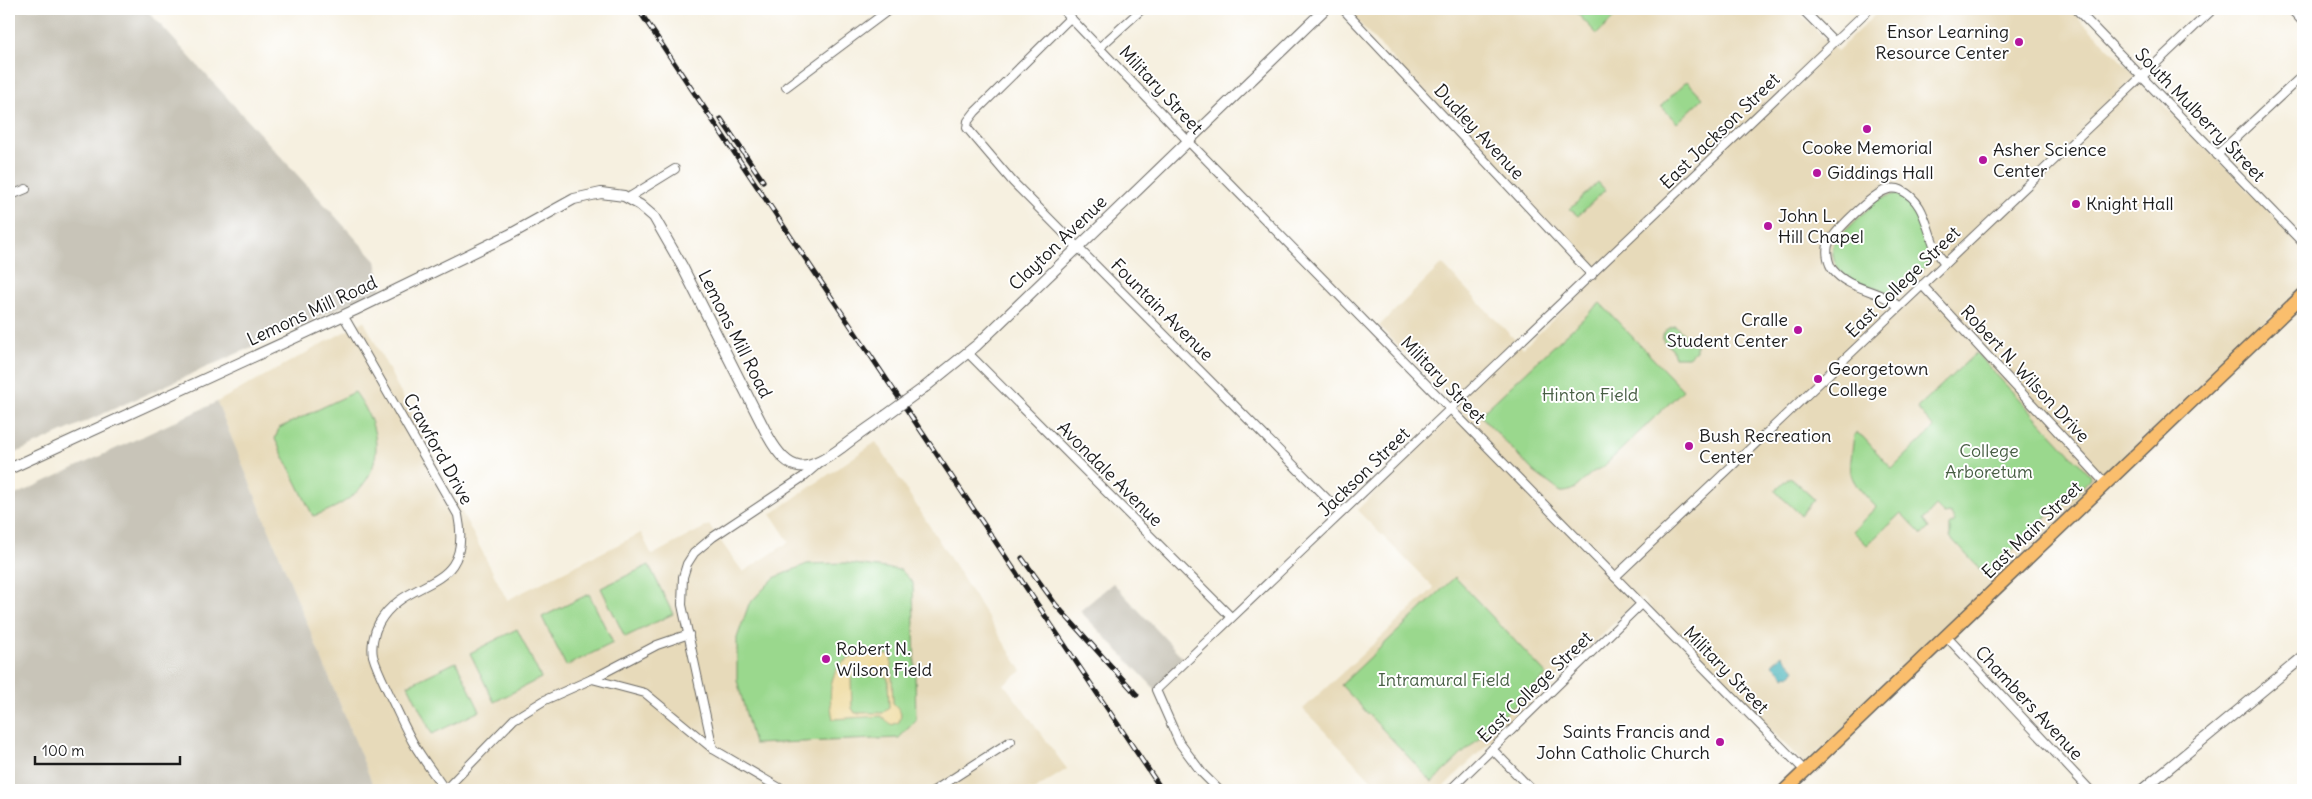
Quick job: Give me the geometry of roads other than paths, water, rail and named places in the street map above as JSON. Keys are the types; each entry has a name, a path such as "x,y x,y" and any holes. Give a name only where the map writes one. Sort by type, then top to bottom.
{"main road":[{"name":"East Main Street","path":"1785,790 2303,295"}],"street":[{"path":"786,86 890,9"},
{"name":"Military Street","path":"1062,9 1804,771"},
{"path":"1100,47 1142,9"},
{"name":"Clayton Avenue","path":"818,463 925,387 967,352 1190,142 1326,9"},
{"name":"Dudley Avenue","path":"1343,9 1592,275"},
{"path":"1802,9 1834,42"},
{"name":"East Jackson Street","path":"1592,275 1869,9"},
{"name":"South Mulberry Street","path":"2076,9 2303,243"},
{"name":"East College Street","path":"1615,577 2213,9"},
{"path":"2291,9 2303,22"},
{"name":"Fountain Avenue","path":"1071,17 975,112 967,124 970,133 1013,182 1342,514"},
{"path":"2218,155 2303,75"},
{"path":"628,198 675,169"},
{"path":"9,196 26,190"},
{"path":"1899,307 1889,297 1841,278 1832,269 1828,259 1828,248 1834,235 1872,198 1886,190 1901,190 1919,205 1936,253 1944,263"},
{"name":"Lemons Mill Road","path":"9,469 343,315 509,235 574,200 601,193 616,194 628,198 645,208 660,226 771,443 781,458 791,464 804,467 818,463"},
{"name":"Jackson Street","path":"1219,790 1202,773 1179,742 1156,690 1592,275"},
{"name":"Robert N. Wilson Drive","path":"1922,285 2106,484"},
{"name":"Crawford Drive","path":"343,315 458,515 462,534 458,554 451,570 441,578 405,596 387,609 374,631 373,647 373,655 385,685 415,746 445,790"},
{"name":"Avondale Avenue","path":"967,352 1231,617"},
{"path":"713,749 682,605 683,577 687,564 694,553 712,536 804,477 818,463"},
{"name":"East College Street","path":"1450,790 1641,604"},
{"path":"445,790 514,719 545,700 592,679 658,645 689,634"},
{"name":"Chambers Avenue","path":"1946,636 2090,790"},
{"path":"2142,790 2302,659"},
{"path":"592,679 645,693 713,749 783,790"},
{"path":"935,790 1011,742"},
{"path":"1492,749 1532,790"}],"water":[{"path":"1782,655 1795,669 1790,676 1785,677 1772,664"}],"railway":[{"path":"638,9 1162,790"},
{"path":"721,119 763,181"},
{"path":"1022,558 1056,605 1137,695"}],"place":[{"name":"Ensor Learning Resource Center","path":"2019,42"},
{"name":"Cooke Memorial","path":"1867,129"},
{"name":"Asher Science Center","path":"1983,160"},
{"name":"Giddings Hall","path":"1817,173"},
{"name":"Knight Hall","path":"2076,204"},
{"name":"John L. Hill Chapel","path":"1768,226"},
{"name":"Cralle Student Center","path":"1798,330"},
{"name":"Georgetown College","path":"1818,379"},
{"name":"Bush Recreation Center","path":"1689,446"},
{"name":"Robert N. Wilson Field","path":"826,659"},
{"name":"Saints Francis and John Catholic Church","path":"1720,742"}],"park label":[{"name":"Hinton Field","path":"1590,395"},
{"name":"College Arboretum","path":"1989,461"},
{"name":"Intramural Field","path":"1444,680"}]}
